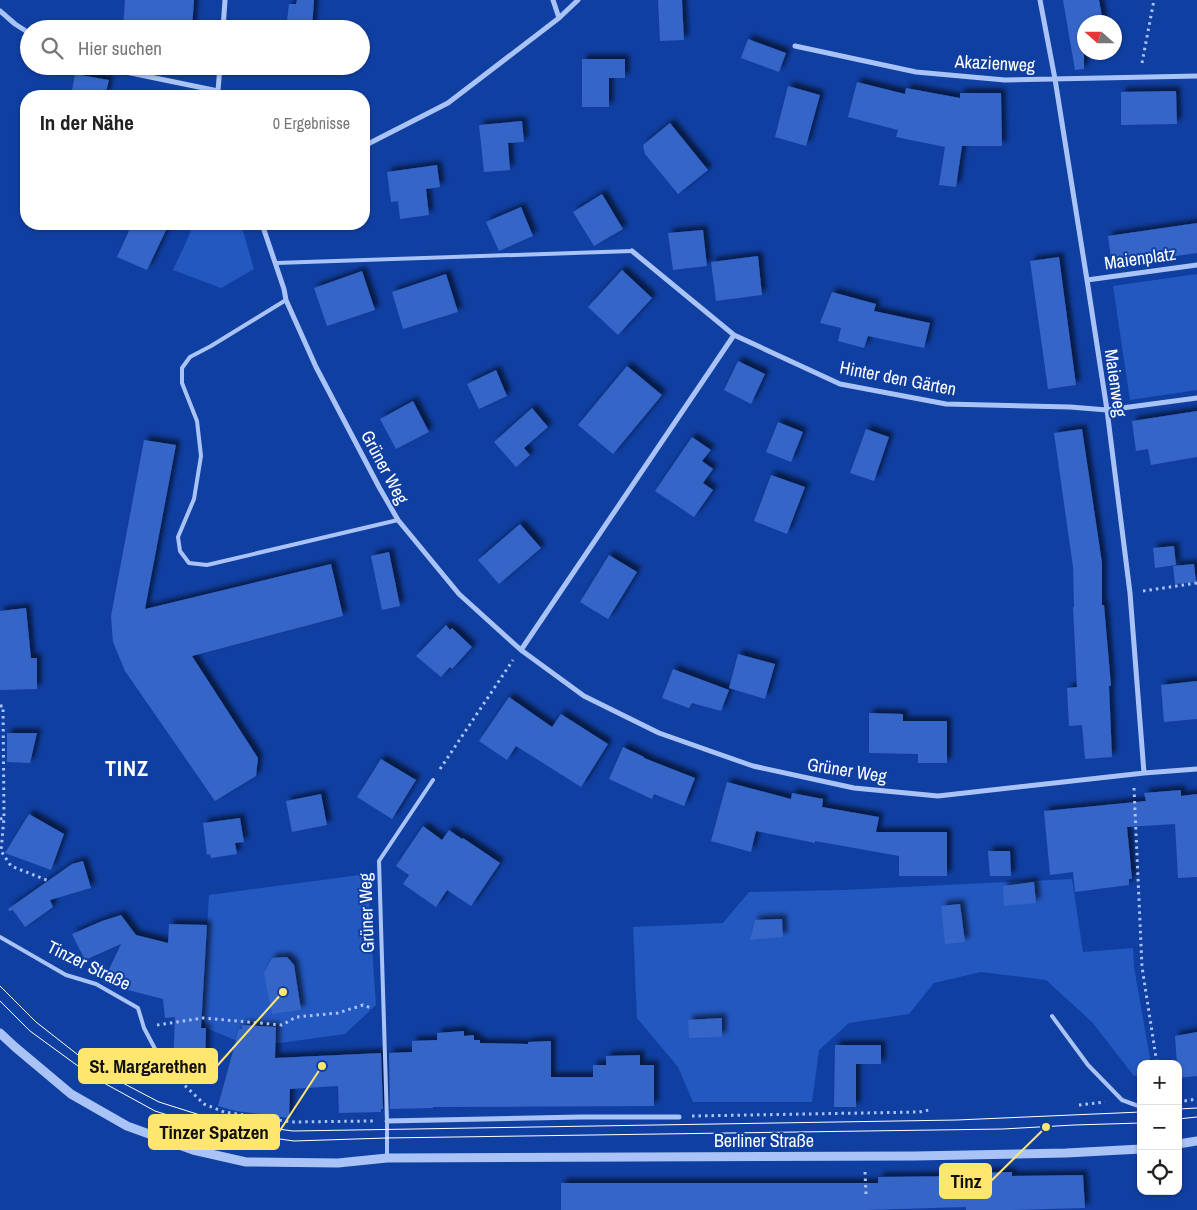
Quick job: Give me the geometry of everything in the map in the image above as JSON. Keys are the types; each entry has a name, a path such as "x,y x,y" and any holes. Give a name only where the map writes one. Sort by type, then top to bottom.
{"street":[{"path":"224,20 225,0"},
{"path":"553,0 559,18"},
{"path":"370,143 448,103 559,18 578,0"},
{"name":"Maienweg","path":"1040,0 1055,79 1107,410 1130,593 1144,773"},
{"path":"0,11 20,27"},
{"name":"Akazienweg","path":"795,46 916,72 1005,80 1197,76"},
{"path":"136,75 202,90"},
{"path":"219,90 220,75"},
{"name":"Grüner Weg","path":"264,230 286,300 316,368 398,520 459,594 521,650 584,696 659,732 753,766 854,788 938,796 1144,773 1197,769"},
{"name":"Hinter den Gärten","path":"632,251 734,335 840,384 946,404 1070,407 1107,410"},
{"name":"Maienplatz","path":"1087,280 1197,264"},
{"path":"521,650 734,335"},
{"path":"1107,410 1197,398"},
{"path":"0,1033 71,1094 127,1126 192,1150 246,1162 338,1163 387,1158"},
{"path":"387,1121 562,1117 679,1117"},
{"path":"1182,1143 1197,1141"},
{"name":"Berliner Straße","path":"387,1158 865,1156 1066,1153 1137,1148"}],"lane":[{"path":"276,263 632,251"},
{"path":"286,300 190,357 182,368 182,383 197,421 200,456 194,499 178,537 180,551 189,562 207,565 398,520"},
{"name":"Grüner Weg","path":"387,1158 379,861 433,780"},
{"name":"Tinzer Straße","path":"0,937 66,975 96,984 138,1008 144,1028 162,1062"},
{"path":"1052,1016 1088,1066 1122,1100 1137,1106"}],"path":[{"path":"1140,77 1154,0"},
{"path":"1130,593 1197,582"},
{"path":"433,780 521,650"},
{"path":"0,706 3,706 1,851 11,866 49,881"},
{"path":"1134,790 1142,967 1156,1060"},
{"path":"144,1028 203,1018 282,1025 296,1017 338,1013 363,1005 383,1010"},
{"path":"162,1062 204,1104 224,1112 291,1122 387,1121"},
{"path":"1182,1101 1197,1099"},
{"path":"1079,1105 1122,1100"},
{"path":"679,1117 919,1112 930,1110"},
{"path":"865,1156 866,1194"}],"shaded area":[{"path":"191,230 243,230 254,269 221,288 173,270"},
{"path":"1197,274 1197,390 1130,400 1113,286"},
{"path":"367,874 376,1005 345,1034 280,1043 240,1042 206,1028 202,1015 209,895"},
{"path":"1072,879 1083,952 1133,948 1134,967 1150,1060 1137,1060 1137,1076 1134,1076 1092,1022 1046,980 981,972 934,983 909,1014 849,1023 819,1050 812,1102 693,1102 678,1067 637,1018 633,927 723,923 749,892 843,890"}],"building":[{"path":"125,0 194,0 193,20 124,20"},
{"path":"297,0 314,0 313,20 287,20 289,4 296,4"},
{"path":"658,0 682,0 684,40 660,41"},
{"path":"1063,0 1099,0 1102,15 1077,15 1077,60 1084,60 1084,69 1075,70"},
{"path":"748,39 786,53 779,72 741,58"},
{"path":"582,59 625,59 625,78 609,78 609,107 582,107"},
{"path":"75,75 109,80 106,90 72,90"},
{"path":"857,82 905,94 906,88 960,98 960,93 1001,93 1002,146 962,146 956,187 939,185 945,147 896,137 898,130 848,117"},
{"path":"788,86 820,95 806,146 775,137"},
{"path":"1176,91 1177,124 1121,125 1121,92"},
{"path":"522,121 524,142 508,143 510,170 484,172 479,125"},
{"path":"670,123 708,170 678,194 645,154 643,145"},
{"path":"437,165 440,187 426,189 429,215 400,219 398,201 391,202 387,172"},
{"path":"602,194 623,229 594,246 573,212"},
{"path":"521,207 533,236 499,251 486,222"},
{"path":"1197,223 1197,253 1112,265 1108,236"},
{"path":"129,230 166,230 147,270 117,257"},
{"path":"703,230 707,266 673,270 668,233"},
{"path":"758,256 762,295 716,301 711,262"},
{"path":"1059,257 1076,385 1048,389 1030,261"},
{"path":"622,270 652,298 618,335 588,307"},
{"path":"362,271 375,310 327,326 314,288"},
{"path":"446,274 458,312 403,329 392,292"},
{"path":"832,292 876,304 874,311 930,323 924,348 868,336 864,348 838,341 841,328 820,323"},
{"path":"738,361 765,374 751,404 724,390"},
{"path":"627,366 662,395 613,454 578,425"},
{"path":"496,370 507,396 479,409 467,384"},
{"path":"413,401 429,432 396,449 380,419"},
{"path":"532,408 548,427 524,448 530,455 516,467 494,442"},
{"path":"1197,411 1197,457 1151,465 1148,449 1136,451 1132,421"},
{"path":"778,422 803,432 791,462 766,452"},
{"path":"866,429 889,437 874,481 850,473"},
{"path":"1082,429 1102,563 1102,605 1104,605 1111,686 1109,686 1112,757 1085,759 1082,725 1069,726 1067,688 1077,687 1073,567 1054,433"},
{"path":"692,437 711,450 702,461 713,469 703,483 713,490 694,517 655,491"},
{"path":"144,440 176,445 145,609 331,564 343,616 192,656 258,758 256,776 215,801 125,671 113,642 111,616"},
{"path":"771,475 805,487 787,534 754,521"},
{"path":"520,524 541,548 499,584 478,560"},
{"path":"1174,546 1176,565 1155,568 1153,548"},
{"path":"389,552 400,606 382,610 371,556"},
{"path":"609,555 637,572 608,619 580,602"},
{"path":"1194,564 1196,582 1175,584 1173,566"},
{"path":"26,608 31,658 37,658 37,689 0,690 0,611"},
{"path":"446,625 450,630 452,628 472,647 452,669 450,667 441,677 416,656"},
{"path":"738,654 775,664 765,699 729,688"},
{"path":"673,669 729,690 721,711 692,703 689,708 662,698"},
{"path":"1197,681 1197,719 1164,722 1161,685"},
{"path":"509,697 552,727 561,714 608,744 581,787 516,746 507,760 479,741"},
{"path":"869,713 903,714 903,721 947,721 947,763 918,763 918,754 869,753"},
{"path":"7,733 37,733 30,763 7,762"},
{"path":"623,747 644,758 695,778 684,806 654,794 652,799 609,779"},
{"path":"381,759 416,780 392,819 357,797"},
{"path":"727,782 791,799 792,793 823,799 822,807 879,817 876,832 947,832 947,876 899,876 899,856 815,841 815,843 756,831 751,852 711,841"},
{"path":"1181,790 1181,796 1197,794 1197,877 1178,878 1175,824 1127,827 1132,879 1129,879 1129,885 1075,892 1073,872 1050,875 1044,811 1146,801 1144,793"},
{"path":"321,794 327,825 292,832 286,801"},
{"path":"29,814 64,834 51,870 5,853"},
{"path":"240,818 244,842 235,843 237,854 211,858 210,854 207,855 203,823"},
{"path":"423,826 442,840 449,830 500,863 471,906 447,890 436,907 403,884 409,875 396,866"},
{"path":"988,851 1010,851 1011,876 990,876"},
{"path":"83,861 91,888 50,900 53,907 25,927 13,910 9,911 8,909 72,864"},
{"path":"1034,882 1036,903 1004,906 1003,886"},
{"path":"960,904 965,942 945,944 941,906"},
{"path":"121,915 136,935 168,943 169,924 207,925 201,1028 206,1028 205,1069 173,1068 175,1017 165,1018 163,999 103,982 121,944 85,960 72,934"},
{"path":"782,919 783,937 750,940 755,920"},
{"path":"287,957 294,965 301,1010 272,1014 264,973 272,958"},
{"path":"722,1018 722,1037 689,1038 688,1020"},
{"path":"242,1025 276,1027 275,1058 381,1053 383,1109 381,1109 381,1112 339,1113 338,1086 290,1089 289,1118 236,1111 218,1106 239,1029 242,1029"},
{"path":"464,1031 464,1036 474,1035 474,1040 480,1040 480,1043 528,1044 528,1042 551,1041 551,1077 593,1077 593,1065 606,1065 606,1056 640,1055 640,1065 654,1065 654,1106 433,1107 390,1109 389,1053 412,1052 412,1041 437,1040 437,1033"},
{"path":"1197,1032 1197,1076 1182,1078 1182,1060 1177,1060 1175,1036"},
{"path":"835,1045 881,1045 881,1064 856,1064 856,1107 834,1107"},
{"path":"1012,1172 1012,1176 1083,1175 1085,1208 1013,1210 966,1210 966,1207 866,1210 561,1210 561,1183 878,1183 878,1177 965,1176 965,1173"}],"tram line":[{"path":"0,986 36,1022 96,1069 159,1102 219,1121 293,1131 957,1120 1137,1112"},
{"path":"0,1001 30,1031 93,1077 155,1111 215,1130 294,1141 1003,1129 1137,1123"},
{"path":"1182,1109 1197,1108"},
{"path":"1182,1119 1197,1117"}],"place":[{"name":"St. Margarethen","path":"283,992"},
{"name":"Tinzer Spatzen","path":"322,1066"},
{"name":"Tinz","path":"1046,1127"}],"district":[{"name":"TINZ","path":"127,768"}]}
